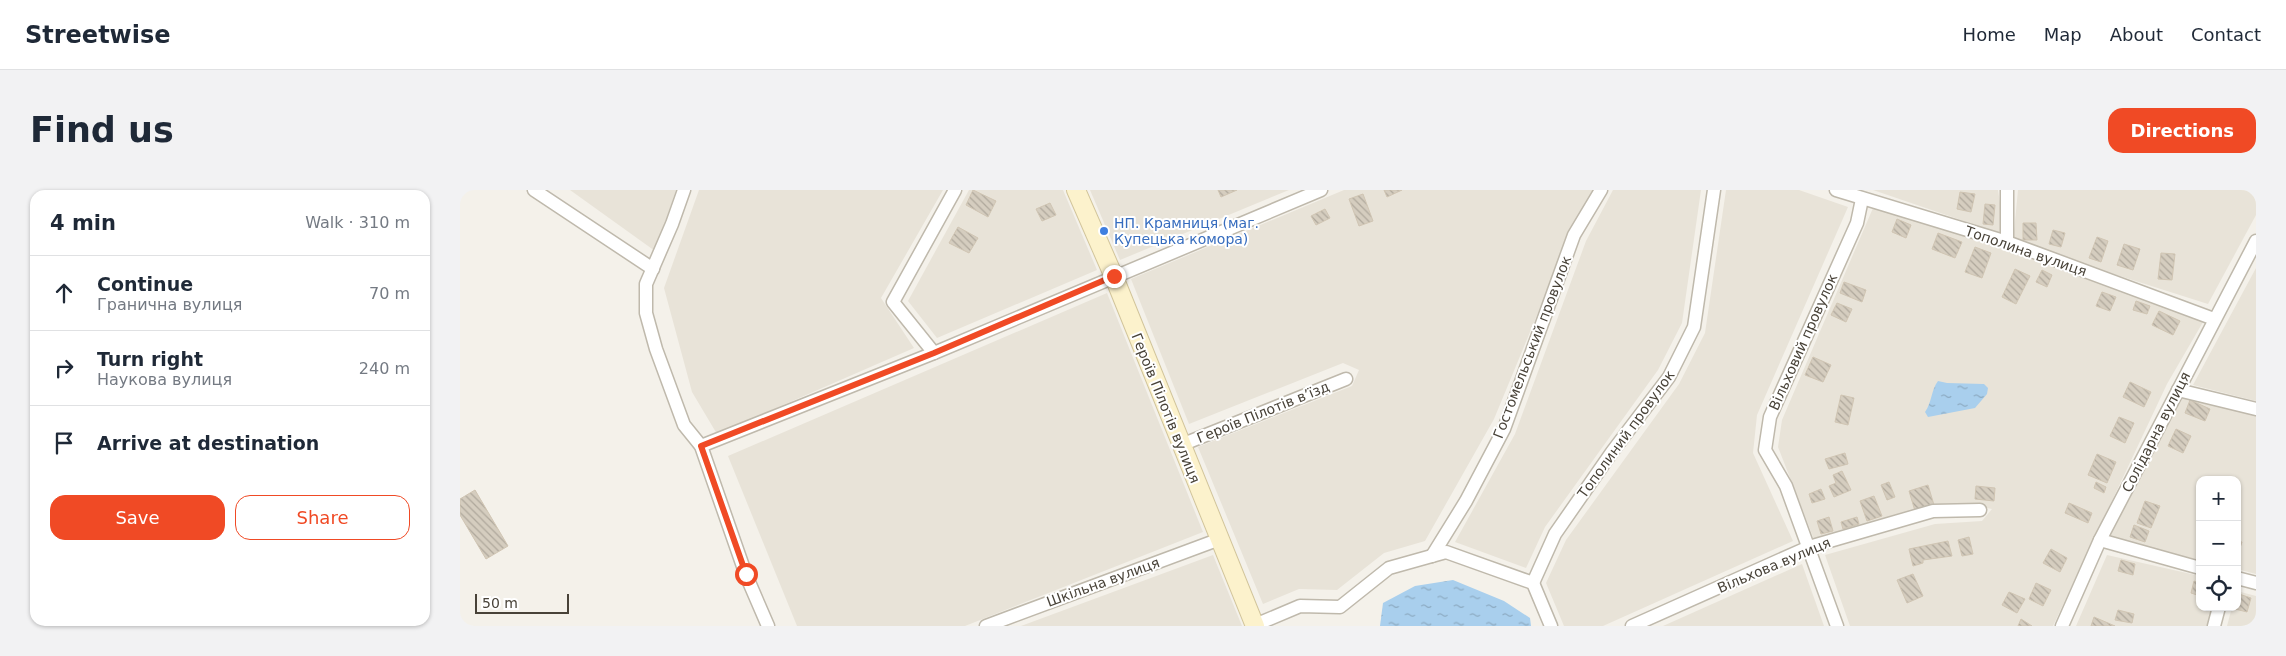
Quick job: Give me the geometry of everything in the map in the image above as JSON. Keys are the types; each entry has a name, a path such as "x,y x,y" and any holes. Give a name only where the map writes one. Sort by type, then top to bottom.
{"street":[{"path":"534,190 653,269"},
{"path":"684,190 672,224 646,284 646,313 656,350 684,425 701,446 746,574 768,626"},
{"path":"934,353 893,302 955,190"},
{"name":"Героїв Пілотів вулиця","path":"1076,190 1114,276 1255,625"},
{"path":"701,446 934,353 1321,190"},
{"name":"Гостомельський провулок","path":"1432,556 1466,501 1504,429 1574,235 1601,190"},
{"name":"Тополиний провулок","path":"1533,583 1555,534 1612,452 1669,377 1694,327 1714,190"},
{"name":"Тополина вулиця","path":"1836,190 2007,242 2214,319"},
{"path":"2007,190 2007,242"},
{"name":"Вільховий провулок","path":"1837,626 1786,486 1765,450 1770,417 1857,223 1862,199"},
{"name":"Солідарна вулиця","path":"2062,626 2100,540 2256,241"},
{"name":"Героїв Пілотів в’їзд","path":"1181,445 1346,379"},
{"path":"2178,390 2256,409"},
{"name":"Вільхова вулиця","path":"1632,626 1808,547 1933,511 1980,510"},
{"name":"Шкільна вулиця","path":"986,626 1220,539"},
{"path":"2100,540 2196,567"},
{"path":"1255,625 1300,606 1340,607 1388,568 1446,552 1533,583 1551,626"},
{"path":"2241,579 2256,583"},
{"path":"2214,626 2218,611"}],"shaded area":[{"path":"570,190 676,190 655,251"},
{"path":"699,190 943,190 881,298 914,348 717,434 692,392 664,288"},
{"path":"969,190 1063,190 1097,270 937,338 908,301"},
{"path":"1090,190 1289,190 1120,260"},
{"path":"1344,190 1594,190 1573,228 1494,419 1425,541 1384,553 1337,590 1299,589 1263,604 1198,447 1352,386 1359,370 1343,363 1189,424 1131,279"},
{"path":"1613,190 1701,190 1682,323 1658,370 1545,527 1526,568 1455,542 1515,434 1586,241"},
{"path":"1726,190 1799,190 1848,207 1757,415 1753,453 1793,541 1603,626 1564,626 1546,583 1566,540 1679,384 1705,333"},
{"path":"1873,190 1998,190 2005,235"},
{"path":"2018,190 2256,190 2256,215 2208,304 2013,242"},
{"path":"1873,208 2035,258 2203,322 2167,384 2053,626 1850,626 1825,555 1935,524 1982,521 1992,509 1976,506 1815,542 1778,447 1782,420"},
{"path":"2256,268 2256,401 2193,385"},
{"path":"1107,293 1203,532 965,626 797,626 728,456"},
{"path":"2181,392 2256,413 2256,574 2241,570 2241,476 2196,476 2196,559 2109,539"},
{"path":"1213,555 1242,626 1021,626"},
{"path":"2107,555 2196,575 2196,611 2212,611 2208,626 2076,626"},
{"path":"1802,564 1824,626 1663,626"},
{"path":"2241,592 2256,596 2256,626 2227,626 2231,611 2241,611"}],"water":[{"path":"1938,381 1984,384 1988,388 1987,394 1975,408 1928,417 1925,412"},
{"path":"1453,580 1504,601 1530,618 1531,626 1380,626 1383,603 1415,586"}],"building":[{"path":"973,190 996,201 988,217 966,205"},
{"path":"1218,190 1237,190 1221,197"},
{"path":"1384,190 1402,190 1387,197"},
{"path":"1960,192 1975,194 1971,212 1957,209"},
{"path":"1363,194 1373,221 1359,226 1349,199"},
{"path":"1050,203 1056,215 1042,221 1036,209"},
{"path":"1985,204 1995,205 1993,225 1983,224"},
{"path":"1325,209 1330,218 1316,225 1311,216"},
{"path":"1897,219 1911,225 1906,238 1892,232"},
{"path":"2023,223 2036,223 2037,240 2023,240"},
{"path":"958,227 978,238 969,253 949,243"},
{"path":"2053,230 2065,233 2061,247 2049,244"},
{"path":"1938,233 1962,242 1955,258 1932,249"},
{"path":"2097,237 2108,241 2101,262 2089,258"},
{"path":"2124,244 2140,249 2133,270 2117,265"},
{"path":"1975,247 1991,253 1982,278 1965,272"},
{"path":"2161,253 2175,254 2172,280 2158,279"},
{"path":"2015,269 2030,276 2016,304 2002,297"},
{"path":"2042,270 2052,275 2047,287 2036,282"},
{"path":"1844,282 1866,290 1862,302 1840,293"},
{"path":"2102,292 2116,297 2110,311 2096,306"},
{"path":"2136,301 2150,306 2147,314 2133,310"},
{"path":"1837,303 1852,309 1846,322 1831,315"},
{"path":"2159,311 2180,321 2173,335 2152,325"},
{"path":"1813,357 1831,365 1823,382 1805,375"},
{"path":"2130,382 2151,392 2144,407 2123,397"},
{"path":"1841,395 1854,398 1848,425 1835,422"},
{"path":"2190,400 2210,409 2205,421 2185,413"},
{"path":"2119,417 2134,423 2125,443 2110,436"},
{"path":"2176,429 2191,436 2183,453 2168,446"},
{"path":"1845,453 1848,464 1829,469 1825,459"},
{"path":"2097,454 2116,462 2107,483 2088,475"},
{"path":"1842,471 1851,490 1834,497 1829,486 1836,483 1833,475"},
{"path":"1889,482 1895,497 1887,500 1881,485"},
{"path":"2096,482 2106,487 2104,493 2094,488"},
{"path":"1928,485 1934,505 1915,511 1909,491"},
{"path":"1976,486 1995,488 1994,501 1975,499"},
{"path":"1821,489 1825,499 1812,503 1809,494"},
{"path":"475,490 508,546 486,559 460,515 460,499"},
{"path":"1874,496 1882,516 1867,521 1860,501"},
{"path":"2145,501 2160,506 2151,528 2137,523"},
{"path":"2069,503 2092,513 2088,523 2065,513"},
{"path":"1829,517 1833,531 1821,534 1817,521"},
{"path":"1857,517 1859,524 1843,529 1841,522"},
{"path":"2134,525 2149,531 2145,542 2130,537"},
{"path":"1969,537 1973,554 1962,556 1958,540"},
{"path":"1948,541 1952,556 1923,560 1923,563 1913,566 1909,549"},
{"path":"2051,549 2067,558 2060,572 2043,563"},
{"path":"2121,560 2135,564 2133,575 2118,571"},
{"path":"1913,574 1923,596 1907,603 1897,580"},
{"path":"2194,581 2196,582 2196,595 2191,593"},
{"path":"2036,583 2051,590 2043,606 2029,599"},
{"path":"2009,592 2025,599 2017,613 2002,605"},
{"path":"2241,595 2251,598 2247,612 2241,610"},
{"path":"2118,610 2134,614 2132,623 2115,620"},
{"path":"2094,617 2115,626 2091,626"},
{"path":"2021,619 2032,626 2018,626"}],"place":[{"name":"НП. Крамниця (маг. Купецька комора)","path":"1104,231"}],"route":[{"path":"746,574 701,446 934,353 1114,276"}]}
